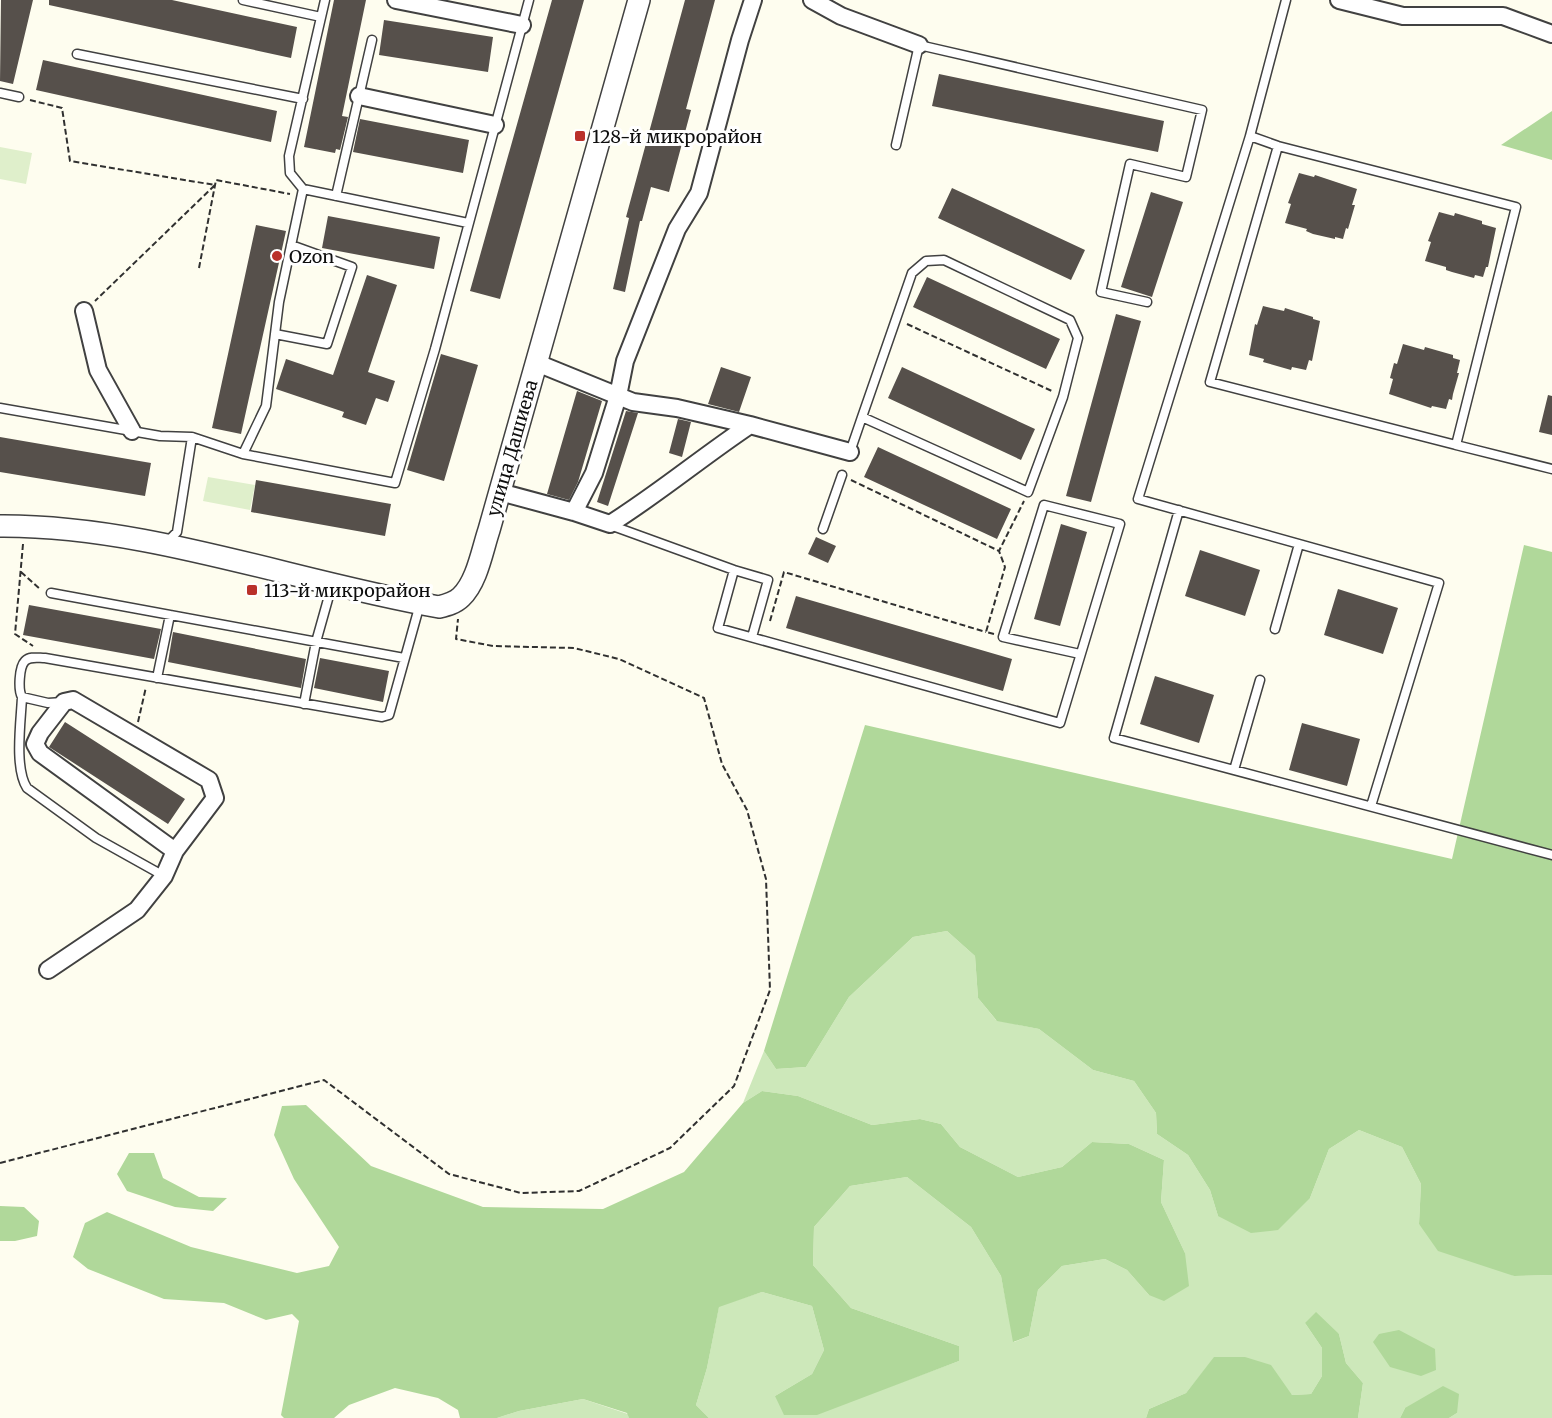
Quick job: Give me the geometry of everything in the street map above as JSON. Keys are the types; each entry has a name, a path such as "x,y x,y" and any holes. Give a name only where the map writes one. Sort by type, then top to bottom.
{"street":[{"path":"396,0 522,25"},
{"name":"улица Дашиева","path":"461,598 474,576 500,492 639,0"},
{"path":"574,512 594,473 618,396 625,361 677,229 699,193 753,0"},
{"path":"812,0 841,16 919,45"},
{"path":"1339,0 1402,16 1503,16 1552,33"},
{"path":"359,96 495,125"},
{"path":"84,311 98,370 132,431"},
{"path":"537,363 633,402 677,408 850,452"},
{"path":"500,492 610,524 650,499 699,460 750,425"},
{"path":"0,526 66,528 163,546 439,607 452,604 461,598"},
{"path":"48,970 137,910 164,876 175,851 215,798 209,780 74,700 64,702 40,733 35,744 40,753 175,851"}],"lane":[{"path":"243,0 321,17"},
{"path":"243,454 266,406 275,334 302,192 290,173 289,156 325,0"},
{"path":"0,408 160,436 192,437 243,454 395,483 435,349 530,0"},
{"path":"1286,0 1250,136 1138,499 1439,583 1371,806"},
{"path":"336,196 372,40"},
{"path":"896,145 919,45 1202,110 1186,177 1130,164 1101,292 1147,302"},
{"path":"77,54 303,99"},
{"path":"0,93 19,97"},
{"path":"1250,136 1278,146 1516,207 1456,445"},
{"path":"1278,146 1210,382 1552,469"},
{"path":"302,192 336,196 468,224"},
{"path":"275,334 327,344 352,267 291,245"},
{"path":"850,452 862,417 912,273 926,261 944,260 1070,320 1078,338 1063,397 1028,492 862,417"},
{"path":"163,546 177,532 192,437"},
{"path":"823,529 842,475"},
{"path":"734,570 718,628 1060,723 1120,524 1044,505 1003,637 1080,654"},
{"path":"1179,510 1114,738 1552,855"},
{"path":"610,524 734,570 768,580 752,638"},
{"path":"1275,629 1299,544"},
{"path":"304,704 316,642 332,585"},
{"path":"51,593 404,658"},
{"path":"164,876 96,838 27,788 22,781 20,768 22,697 19,693 22,664 31,658 45,658 382,717 389,715 420,604"},
{"path":"153,677 170,615"},
{"path":"1234,770 1260,680"},
{"path":"22,697 48,703 64,702"}],"path":[{"path":"19,97 62,108 70,160 215,185"},
{"path":"199,268 216,180 302,192"},
{"path":"84,311 215,185"},
{"path":"896,319 1063,397"},
{"path":"842,475 999,551 1005,567 986,632"},
{"path":"999,551 1028,492"},
{"path":"24,537 15,634 33,647 31,658"},
{"path":"21,572 45,592 51,593"},
{"path":"764,641 784,572 1003,637"},
{"path":"0,1163 324,1080 448,1174 521,1193 579,1191 670,1148 735,1086 771,990 766,879 747,810 722,765 704,698 619,659 574,648 494,646 456,639 461,598"},
{"path":"134,736 153,677"}],"green space":[{"path":"1552,111 1552,160 1501,145"},
{"path":"0,147 32,153 26,184 0,179"},
{"path":"208,477 255,485 250,510 203,501"},
{"path":"1524,545 1552,552 1552,1275 1514,1276 1438,1251 1419,1224 1421,1184 1402,1147 1359,1130 1329,1149 1310,1198 1278,1230 1251,1233 1218,1216 1210,1190 1188,1155 1157,1134 1156,1113 1134,1081 1093,1070 1039,1029 997,1021 978,998 975,956 947,931 913,937 849,997 806,1067 776,1069 764,1051 865,725 1452,859"},
{"path":"947,931 975,956 978,998 996,1020 1039,1029 1093,1070 1134,1081 1156,1113 1157,1134 1188,1155 1210,1190 1218,1216 1310,1198 1329,1149 1359,1130 1402,1147 1421,1184 1419,1224 1514,1276 1552,1275 1552,1418 1449,1418 1457,1413 1405,1408 1400,1418 1358,1418 1363,1383 1346,1363 1339,1334 1305,1323 1322,1348 1322,1376 1311,1394 1292,1395 1215,1357 1186,1393 1149,1409 1146,1418 709,1418 696,1405 707,1368 719,1306 762,1292 812,1306 824,1350 812,1374 775,1396 886,1388 959,1361 959,1346 851,1308 813,1265 814,1227 850,1186 907,1177 971,1227 1001,1276 1014,1342 1029,1336 1038,1290 1062,1266 1105,1259 1127,1270 1149,1295 1185,1253 1161,1202 1164,1160 1129,1144 1092,1142 1062,1167 1018,1177 960,1147 941,1124 920,1119 872,1125 798,1096 762,1091 743,1103 764,1051 776,1069 806,1067 849,997 913,937"},
{"path":"762,1091 798,1096 872,1125 920,1119 941,1124 960,1147 1018,1177 1062,1167 1092,1142 1129,1144 1164,1160 1161,1202 1185,1253 1189,1286 1164,1301 1149,1295 1127,1270 1105,1259 1062,1266 1038,1290 1029,1336 1013,1342 1001,1276 971,1227 907,1177 850,1186 814,1227 813,1265 851,1308 959,1346 959,1361 817,1415 784,1415 775,1396 812,1374 824,1350 812,1306 762,1292 719,1307 707,1368 696,1405 709,1418 629,1418 627,1413 583,1399 519,1411 497,1418 460,1418 458,1410 438,1398 395,1388 349,1405 334,1418 284,1418 281,1415 299,1321 292,1314 266,1320 224,1303 164,1299 88,1269 73,1257 85,1223 107,1212 191,1247 297,1273 329,1266 339,1247 294,1179 274,1135 282,1106 306,1105 371,1166 483,1207 603,1209 684,1172 743,1103"},
{"path":"129,1153 154,1153 163,1178 199,1197 227,1198 213,1211 175,1207 127,1191 117,1174"},
{"path":"0,1206 24,1207 39,1221 37,1236 15,1241 0,1241"},
{"path":"1316,1312 1339,1334 1346,1363 1363,1383 1358,1418 1146,1418 1149,1409 1186,1393 1214,1357 1245,1357 1271,1365 1292,1395 1311,1394 1322,1376 1322,1348 1305,1323"},
{"path":"1399,1330 1435,1349 1436,1370 1421,1376 1390,1367 1373,1342 1379,1334"},
{"path":"1443,1386 1459,1394 1457,1413 1449,1418 1400,1418 1405,1408"},
{"path":"583,1399 628,1414 629,1418 497,1418 519,1411"}],"building":[{"path":"1,0 33,0 13,84 0,81"},
{"path":"49,0 172,0 297,27 291,58 49,5"},
{"path":"334,0 366,0 342,116 348,117 340,150 336,149 335,153 304,147"},
{"path":"552,0 584,0 500,299 470,291"},
{"path":"685,0 715,0 686,109 691,110 669,192 651,187 642,221 640,221 625,292 613,289 629,218 626,217"},
{"path":"384,20 493,37 488,72 379,55"},
{"path":"43,60 277,111 271,142 36,90"},
{"path":"939,74 1164,121 1158,152 932,106"},
{"path":"360,119 469,140 463,173 353,152"},
{"path":"1299,173 1314,177 1315,175 1357,189 1352,205 1355,205 1343,239 1313,234 1306,231 1307,229 1285,223 1291,204 1288,203"},
{"path":"952,188 1085,250 1071,280 938,218"},
{"path":"1151,192 1183,202 1152,297 1121,287"},
{"path":"1439,212 1454,216 1455,213 1496,228 1488,267 1483,277 1475,275 1474,278 1452,272 1446,270 1446,267 1425,261 1431,242 1428,241"},
{"path":"328,216 440,237 434,269 322,248"},
{"path":"256,225 286,231 241,434 212,428"},
{"path":"367,275 397,285 368,372 395,381 388,402 376,398 366,425 342,417 344,412 276,389 286,359 333,375"},
{"path":"927,277 1060,339 1046,369 913,307"},
{"path":"1263,306 1284,311 1285,308 1320,321 1312,361 1309,360 1306,370 1292,367 1291,370 1263,362 1264,359 1249,355 1255,324 1257,325"},
{"path":"1116,314 1141,321 1091,502 1066,496"},
{"path":"1403,344 1424,350 1425,347 1453,355 1453,358 1460,360 1452,400 1449,399 1446,409 1432,406 1431,408 1389,394 1394,363 1397,364"},
{"path":"441,354 478,365 444,481 407,470"},
{"path":"721,367 751,377 739,412 708,404"},
{"path":"902,367 1035,429 1021,460 888,398"},
{"path":"577,391 602,401 578,482 569,500 547,494"},
{"path":"1548,395 1552,396 1552,435 1539,432"},
{"path":"626,411 638,413 608,506 597,502"},
{"path":"678,419 691,422 682,457 669,453"},
{"path":"0,437 151,463 145,496 0,472"},
{"path":"878,447 1011,509 997,539 864,477"},
{"path":"256,480 391,504 385,536 251,512"},
{"path":"1061,524 1087,532 1060,626 1034,619"},
{"path":"816,537 836,546 828,563 808,554"},
{"path":"1200,550 1260,570 1245,616 1185,596"},
{"path":"1338,589 1398,608 1383,654 1324,635"},
{"path":"796,596 1012,659 1003,691 786,628"},
{"path":"29,605 161,629 154,659 23,635"},
{"path":"173,632 306,659 301,688 168,662"},
{"path":"320,658 389,671 383,702 314,688"},
{"path":"1155,676 1214,695 1199,743 1140,724"},
{"path":"65,722 185,799 168,824 49,747"},
{"path":"1302,723 1360,739 1347,786 1289,770"}],"place":[{"name":"128-й микрорайон","path":"580,136"},
{"name":"Ozon","path":"277,256"},
{"name":"113-й микрорайон","path":"252,590"}]}
